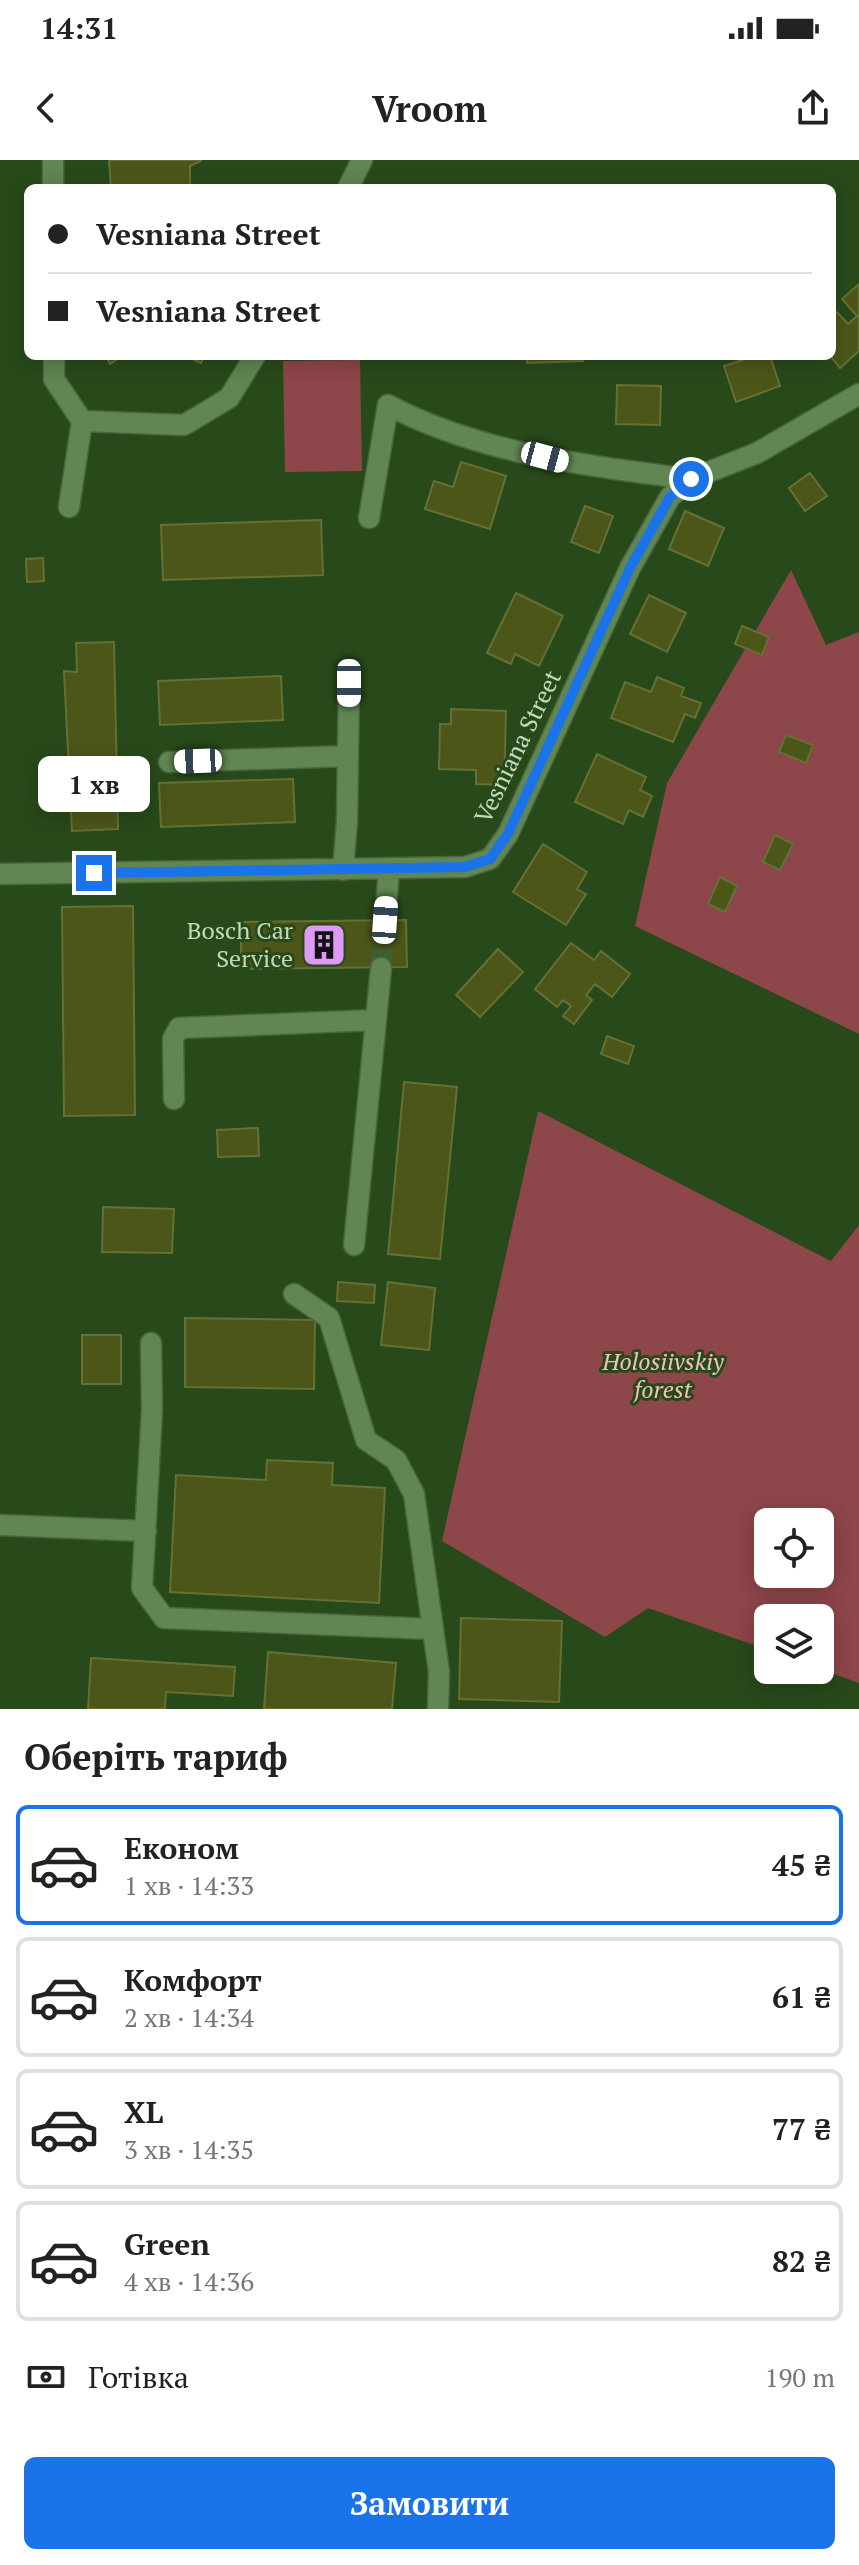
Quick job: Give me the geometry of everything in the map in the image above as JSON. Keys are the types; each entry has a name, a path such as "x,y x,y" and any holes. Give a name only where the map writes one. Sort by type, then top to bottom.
{"street":[{"path":"53,160 53,184"},
{"path":"350,184 362,160"},
{"path":"54,360 54,379 82,421 69,507"},
{"path":"82,421 184,425 229,398 253,360"},
{"name":"Vesniana Street","path":"0,874 465,867 490,859 508,834 630,568 670,497 691,479 757,453 859,394"},
{"path":"369,518 388,405 429,426 574,464 691,479"},
{"path":"343,870 349,683"},
{"path":"169,762 348,756"},
{"path":"385,920 389,869"},
{"path":"354,1245 381,968"},
{"path":"174,1099 173,1039 179,1028 376,1020"},
{"path":"294,1294 329,1318 366,1440 396,1460 414,1494 439,1672 438,1709"},
{"path":"151,1343 152,1410 142,1588 164,1618 433,1629"},
{"path":"0,1525 146,1531"}],"green space":[{"path":"360,360 362,471 285,472 283,361"},
{"path":"791,570 826,645 859,632 859,1034 635,926 667,783"},
{"name":"Holosiivskiy forest","path":"538,1111 831,1261 859,1225 859,1683 834,1674 834,1604 754,1604 754,1645 648,1608 605,1637 442,1541"}],"building":[{"path":"109,160 202,160 190,166 190,184 111,184"},
{"path":"859,284 859,351 840,368 833,360 836,360 836,313 848,324 857,316 842,299"},
{"path":"527,360 583,361 527,363"},
{"path":"743,360 771,360 780,386 736,402 724,366"},
{"path":"617,385 661,386 660,425 616,424"},
{"path":"461,462 506,476 490,529 425,509 434,481 453,487"},
{"path":"810,473 827,496 805,511 789,488"},
{"path":"585,506 613,516 599,553 571,542"},
{"path":"685,511 724,528 708,566 669,549"},
{"path":"321,520 323,575 163,580 161,525"},
{"path":"43,558 44,581 27,582 26,559"},
{"path":"516,593 563,616 539,666 515,654 511,664 487,653"},
{"path":"649,595 686,613 667,652 630,634"},
{"path":"742,626 769,637 762,655 735,644"},
{"path":"114,642 118,829 72,831 64,671 77,672 76,643"},
{"path":"281,676 283,720 160,725 158,681"},
{"path":"657,677 684,688 681,696 701,703 695,718 685,714 673,742 611,718 625,682 651,692"},
{"path":"451,709 506,711 504,785 476,784 476,770 439,769 440,724 451,724"},
{"path":"786,735 813,745 806,763 779,752"},
{"path":"597,754 646,777 640,790 652,796 643,817 629,810 623,824 575,802"},
{"path":"293,779 295,822 161,827 159,783"},
{"path":"775,835 793,844 780,870 763,862"},
{"path":"543,844 587,872 577,889 586,894 566,925 513,892"},
{"path":"720,877 737,886 725,912 708,904"},
{"path":"133,906 135,1115 64,1116 62,907"},
{"name":"Bosch Car Service","path":"406,920 407,967 241,969 241,922"},
{"path":"571,943 594,960 601,951 630,974 612,997 595,984 586,995 592,1000 574,1024 563,1016 571,1006 563,1000 557,1007 535,989"},
{"path":"498,949 523,972 480,1017 456,995"},
{"path":"607,1036 634,1046 628,1064 601,1054"},
{"path":"404,1082 457,1087 440,1259 388,1254"},
{"path":"258,1128 259,1156 218,1157 217,1130"},
{"path":"103,1207 174,1209 172,1253 102,1252"},
{"path":"338,1282 375,1285 374,1303 337,1301"},
{"path":"388,1282 435,1288 429,1350 381,1345"},
{"path":"185,1318 315,1320 314,1389 185,1387"},
{"path":"82,1335 121,1335 121,1384 82,1384"},
{"path":"267,1460 333,1463 332,1485 385,1488 379,1603 170,1592 176,1475 266,1480"},
{"path":"461,1618 562,1621 559,1702 459,1699"},
{"path":"268,1652 396,1663 392,1709 264,1709"},
{"path":"91,1658 235,1667 233,1696 166,1692 165,1709 88,1709"}],"tunnel":[{"path":"381,968 385,920"}],"place":[{"name":"Bosch Car Service","path":"324,945"}],"route":[{"path":"94,873 465,867 490,859 508,834 630,568 670,497 691,479"}]}
